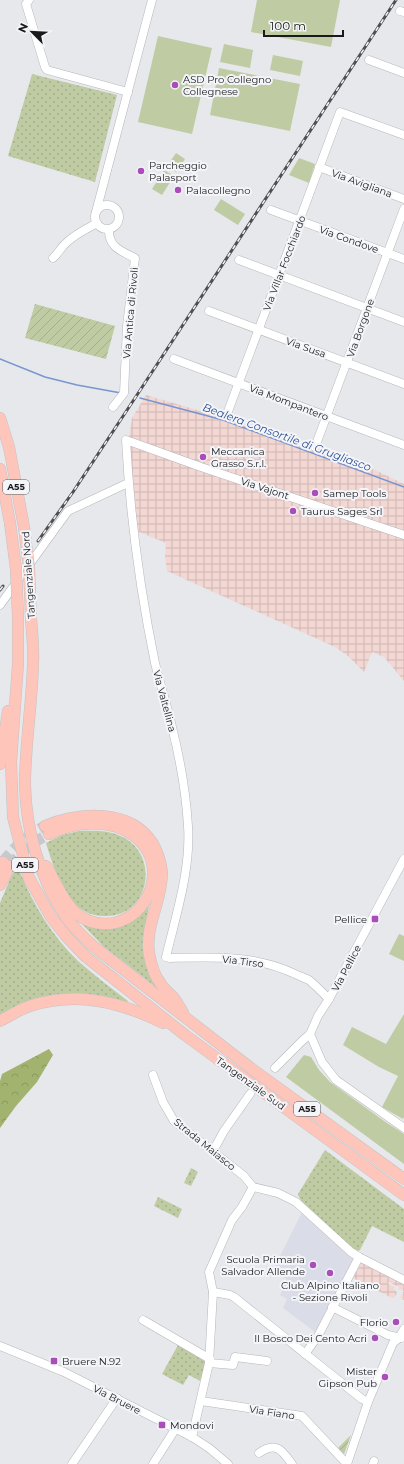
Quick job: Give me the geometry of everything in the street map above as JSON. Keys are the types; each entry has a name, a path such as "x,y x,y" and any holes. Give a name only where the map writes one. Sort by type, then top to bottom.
{"highway":[{"name":"Tangenziale Nord","path":"0,418 9,447 24,527 29,568 33,662 25,786 31,840 35,849"},
{"name":"Tangenziale Nord","path":"0,469 10,523 16,569 18,616 17,642"},
{"name":"A55","path":"0,764 17,642"},
{"name":"Tangenziale Sud","path":"17,642 18,664 11,762 13,817 17,838 29,878 50,917 85,956 185,1035 404,1195"},
{"name":"A55","path":"35,849 67,903 85,919 105,923 124,920 133,914 147,899 153,878 153,866 150,856 134,835 119,828 95,824 80,824 47,830 69,818 83,816 109,817 134,826 150,840 156,849 162,872 161,884 148,934 149,955 152,966 161,984 174,998 186,1018"},
{"name":"A55","path":"35,849 49,887 66,917 77,931 93,946 186,1018"},
{"name":"A55","path":"0,885 4,865"},
{"name":"A55","path":"0,1021 30,1006 70,999 91,999 114,1003 132,1009 185,1035"},
{"name":"Tangenziale Sud","path":"186,1018 252,1069 404,1179"}],"street":[{"path":"29,0 26,4 44,68 128,92"},
{"path":"104,184 106,194 112,206 119,214 118,221 115,226 109,229 102,228 97,223 95,217 152,0"},
{"path":"369,60 404,73"},
{"name":"Via Villar Focchiardo","path":"227,414 340,112 404,135"},
{"name":"Via Avigliana","path":"319,168 404,199"},
{"path":"96,212 106,205 112,206"},
{"name":"Via Borgone","path":"315,447 404,209"},
{"name":"Via Condove","path":"271,210 404,259"},
{"path":"53,258 73,237 97,223"},
{"name":"Via Antica di Rivoli","path":"109,229 109,237 113,244 120,250 135,258 127,326 124,394 113,407"},
{"path":"239,260 404,322"},
{"name":"Via Susa","path":"209,311 404,384"},
{"name":"Via Mompantero","path":"174,359 404,445"},
{"name":"Via Valtellina","path":"126,440 128,483 147,622 163,698 172,726 178,753 188,826 187,851 182,892 166,957 170,958"},
{"name":"Via Vajont","path":"126,440 201,467 404,535"},
{"path":"0,605 68,511 128,483"},
{"name":"Via Pellice","path":"276,1068 310,1034 318,1016 329,1000 404,861"},
{"name":"Via Tirso","path":"170,958 239,958 265,962 309,980 329,1000"},
{"path":"310,1034 322,1062 336,1080 404,1128"},
{"name":"Strada Maiasco","path":"153,1075 163,1102 174,1121 244,1176 253,1187"},
{"path":"212,1152 224,1131 250,1094"},
{"path":"192,1437 210,1361 213,1292 209,1272 232,1220 242,1207 253,1187 278,1193 296,1202 341,1243 359,1257 404,1280"},
{"path":"305,1354 318,1336 359,1257"},
{"path":"213,1292 230,1294 362,1399 368,1402"},
{"path":"332,1307 388,1335 401,1338"},
{"path":"143,1320 210,1361 233,1365 235,1357 266,1361"},
{"path":"347,1464 368,1402 393,1343 401,1338 404,1329"},
{"path":"0,1339 23,1356"},
{"name":"Via Bruere","path":"0,1346 64,1372 176,1428 209,1448 228,1464"},
{"path":"72,1464 117,1398"},
{"name":"Via Fiano","path":"201,1401 302,1416 347,1464"},
{"path":"153,1464 176,1428"},
{"path":"259,1453 270,1447 279,1449 292,1464"}],"shaded area":[{"path":"146,395 221,417 309,450 369,467 404,484 404,681 384,657 372,652 364,672 348,656 335,647 167,571 165,556 166,543 137,531 128,445 132,418"},
{"name":"Scuola Primaria Salvador Allende","path":"302,1212 355,1257 315,1332 283,1308 287,1299 280,1295 287,1279 272,1272"},
{"path":"362,1262 404,1284 404,1291 398,1289 399,1287 389,1282 388,1284 395,1287 394,1289 397,1293 394,1298 390,1297 353,1278"},
{"path":"404,1291 404,1300 400,1298"}],"green space":[{"path":"257,0 340,0 331,47 251,32"},
{"name":"ASD Pro Collegno Collegnese","path":"158,36 212,48 192,134 138,122"},
{"path":"224,44 253,50 250,68 220,62"},
{"path":"273,55 303,61 300,76 270,70"},
{"path":"219,68 300,84 290,131 210,115"},
{"path":"32,74 117,95 95,182 8,156"},
{"path":"176,153 185,159 176,172 167,166"},
{"path":"299,158 315,164 309,183 289,175"},
{"path":"164,170 174,176 162,195 152,189"},
{"path":"221,199 245,214 238,225 214,210"},
{"path":"35,304 115,326 106,359 25,338"},
{"path":"79,831 100,831 112,833 128,840 139,851 145,865 146,880 142,894 133,906 121,914 100,916 84,911 69,897 61,883 46,843 62,835"},
{"path":"15,870 20,872 37,908 60,941 78,961 128,1001 127,1002 98,995 69,993 24,1005 0,1016 0,903"},
{"path":"149,906 143,946 156,987 103,946 80,922 135,919"},
{"path":"399,934 404,936 404,961 389,954"},
{"path":"404,1014 403,1119 382,1107 398,1076 379,1067 343,1045 352,1027 386,1044"},
{"path":"49,1049 53,1055 37,1082 16,1106 0,1128 0,1081 2,1074"},
{"path":"304,1055 311,1057 319,1070 330,1082 404,1134 404,1164 286,1077"},
{"path":"325,1150 404,1209 404,1242 372,1226 360,1250 357,1251 307,1209 298,1194"},
{"path":"191,1168 198,1172 191,1186 184,1183"},
{"path":"158,1197 182,1209 178,1218 154,1206"},
{"path":"178,1345 206,1362 200,1381 189,1375 183,1385 162,1374"},
{"path":"351,1435 344,1454 338,1448"}],"waterway":[{"name":"Bealera Consortile di Grugliasco","path":"0,359 45,377 77,385 121,393"},
{"name":"Bealera Consortile di Grugliasco","path":"140,398 223,420 404,487"}],"tunnel":[{"path":"3,862 22,841 45,826"},
{"path":"10,866 18,856 38,840 49,834"}],"railway":[{"path":"38,541 73,492 396,0"},
{"path":"0,590 3,586"}],"place":[{"name":"ASD Pro Collegno Collegnese","path":"175,85"},
{"name":"Parcheggio Palasport","path":"141,171"},
{"name":"Palacollegno","path":"178,190"},
{"name":"Meccanica Grasso S.r.l.","path":"203,457"},
{"name":"Samep Tools","path":"315,493"},
{"name":"Taurus Sages Srl","path":"293,511"},
{"name":"Pellice","path":"375,919"},
{"name":"Scuola Primaria Salvador Allende","path":"313,1265"},
{"name":"Club Alpino Italiano - Sezione Rivoli","path":"330,1273"},
{"name":"Florio","path":"396,1322"},
{"name":"Il Bosco Dei Cento Acri","path":"375,1338"},
{"name":"Bruere N.92","path":"54,1361"},
{"name":"Mister Gipson Pub","path":"385,1377"},
{"name":"Mondovi","path":"162,1425"}]}
